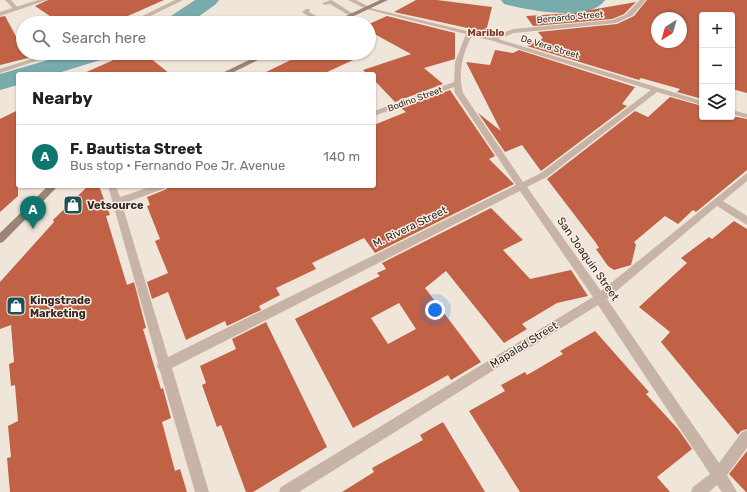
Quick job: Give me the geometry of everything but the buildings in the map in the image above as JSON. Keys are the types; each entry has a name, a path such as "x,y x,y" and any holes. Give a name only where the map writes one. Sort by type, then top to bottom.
{"main road":[{"path":"352,15 385,0"},
{"path":"228,72 254,60"},
{"path":"0,239 52,188"}],"street":[{"path":"8,0 16,9"},
{"path":"0,14 44,0"},
{"path":"147,16 180,0"},
{"name":"De Vera Street","path":"351,0 368,8 492,39 655,90 699,102"},
{"name":"Bernardo Street","path":"492,39 512,31 607,23 621,20 633,14 643,0"},
{"path":"325,3 331,2 352,15"},
{"path":"308,10 305,12 313,16"},
{"path":"456,84 458,64 470,33"},
{"path":"0,71 35,60"},
{"name":"Bodino Street","path":"376,113 456,84"},
{"name":"San Joaquin Street","path":"456,84 459,92 521,186 600,298 730,492"},
{"name":"M. Rivera Street","path":"163,366 544,175 655,90"},
{"path":"735,113 747,116"},
{"name":"Mapalad Street","path":"286,492 600,298 747,176"},
{"path":"112,188 163,366 202,492"},
{"path":"116,202 157,188"},
{"path":"717,201 747,221"},
{"path":"698,492 718,476 747,437"}],"waterway":[{"path":"186,16 209,0"},
{"path":"511,0 553,7 574,6 595,0"},
{"path":"36,72 75,60"},
{"path":"0,82 16,78"}],"place":[{"name":"Vetsource","path":"73,205"},
{"name":"F. Bautista Street","path":"33,229"},
{"name":"Kingstrade Marketing","path":"16,306"}],"district":[{"name":"Mariblo","path":"486,33"}]}
